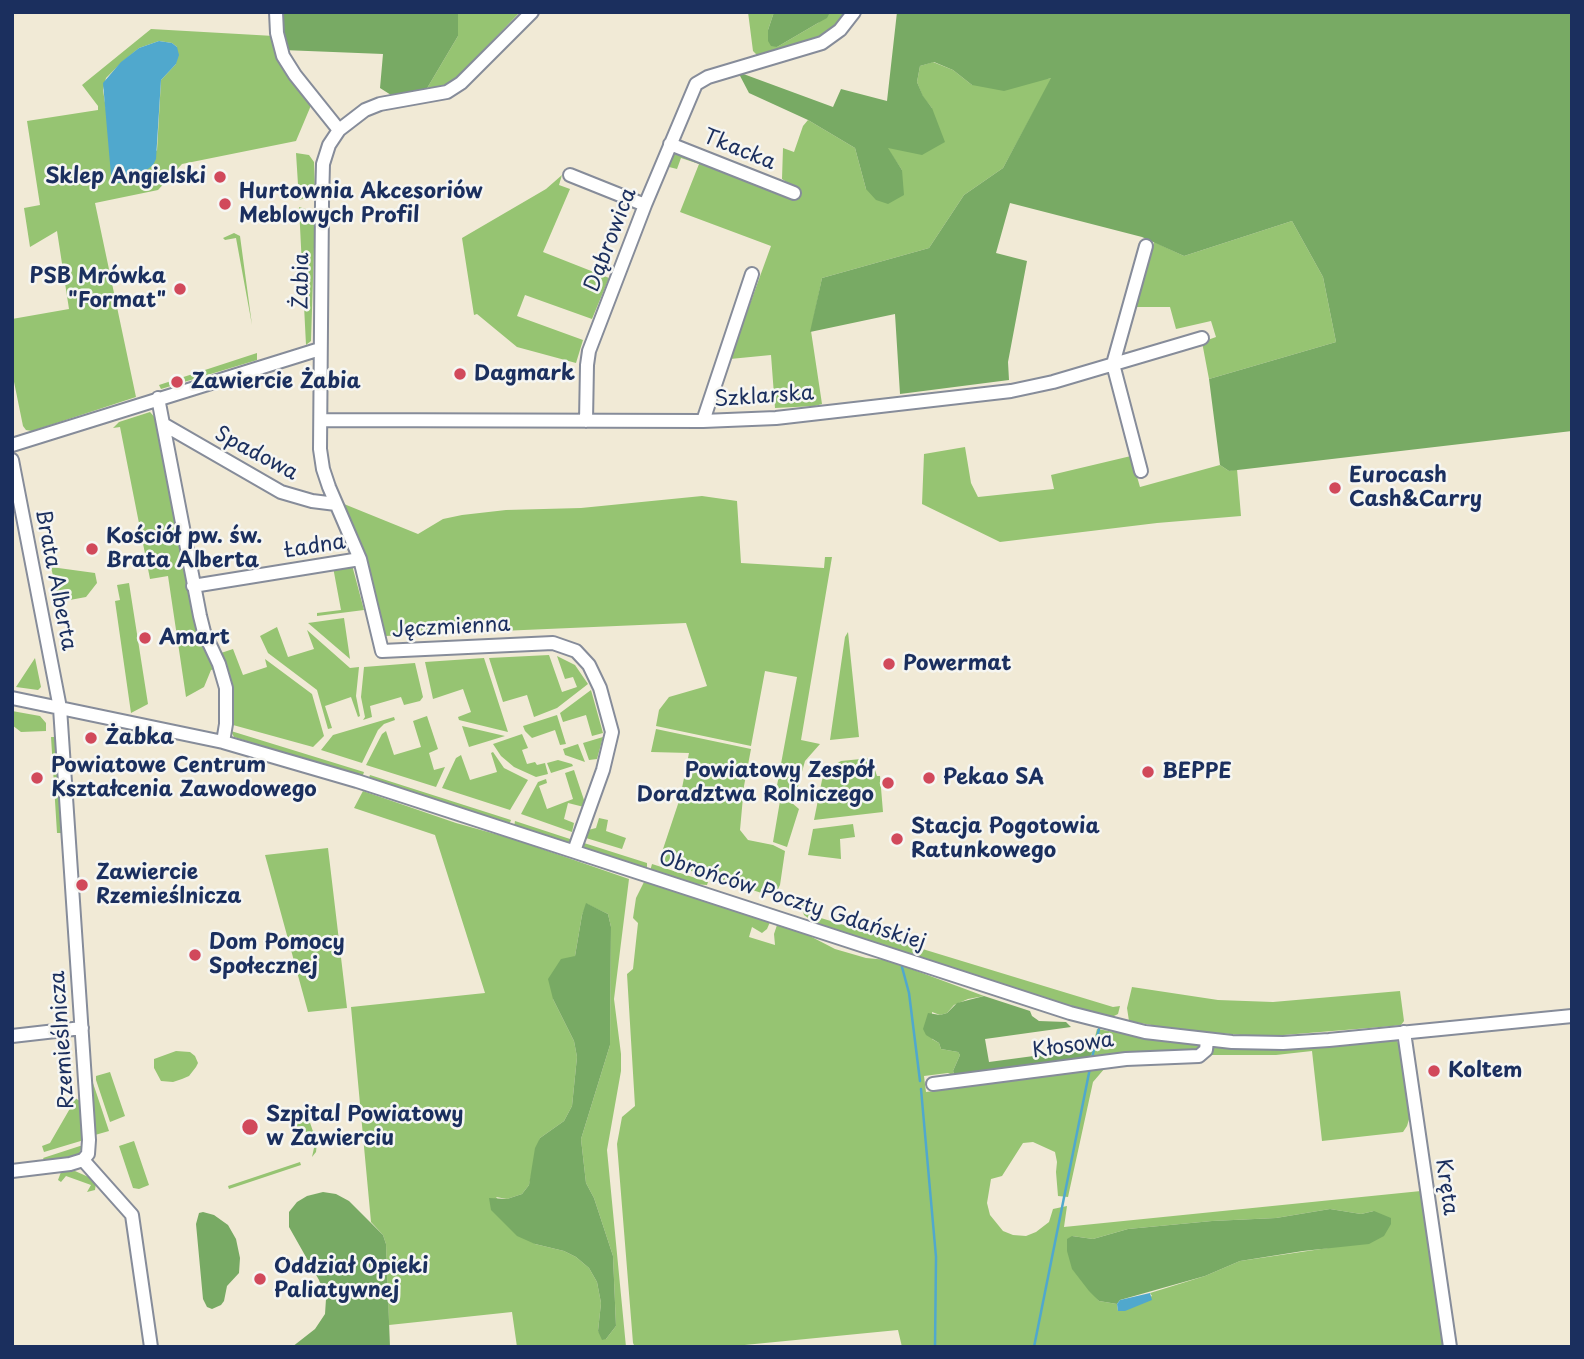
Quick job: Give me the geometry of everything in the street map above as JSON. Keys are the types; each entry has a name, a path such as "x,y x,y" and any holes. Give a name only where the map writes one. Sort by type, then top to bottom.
{"street":[{"path":"276,12 277,33 283,56 339,130"},
{"name":"Żabia","path":"320,349 323,163 329,145 339,130 365,110 380,104 447,92 461,83 532,12"},
{"name":"Dąbrowica","path":"586,421 589,351 689,97 702,79 822,43 839,30 854,12"},
{"name":"Tkacka","path":"670,144 794,193"},
{"path":"570,175 645,205"},
{"path":"1141,471 1112,364 1146,246"},
{"path":"703,421 752,274"},
{"name":"Szklarska","path":"320,420 703,421 776,418 1011,391 1053,382 1202,338"},
{"path":"12,445 320,349"},
{"name":"Jęczmienna","path":"320,349 323,469 359,559 382,651 553,643 576,651 589,665 600,688 612,733 600,779 574,851"},
{"path":"158,398 193,586 204,632 219,664 226,688 223,742"},
{"name":"Spadowa","path":"163,424 281,492 336,504"},
{"name":"Brata Alberta","path":"12,460 60,708"},
{"name":"Ładna","path":"193,586 359,559"},
{"name":"Obrońców Poczty Gdańskiej","path":"12,698 223,742 358,781 1091,1019 1145,1032 1207,1040 1283,1043 1572,1016"},
{"name":"Rzemieślnicza","path":"60,708 89,1140 88,1154 83,1160"},
{"path":"12,1036 82,1028"},
{"name":"Kręta","path":"1404,1032 1450,1347"},
{"name":"Kłosowa","path":"933,1084 1126,1059 1199,1056 1206,1051 1207,1040"},
{"path":"12,1171 83,1160 132,1215 151,1347"}],"green space":[{"path":"282,12 458,12 458,36 426,90 391,95 380,88 383,54 283,50"},
{"path":"458,12 520,12 453,82 445,87 426,90 458,36"},
{"path":"748,12 774,12 768,30 777,47 818,23 830,12 847,12 827,35 758,56 753,51"},
{"path":"774,12 830,12 827,18 777,47 771,46 768,41 768,30"},
{"path":"897,12 1572,12 1572,431 1229,471 1220,465 1209,379 1336,342 1323,277 1292,221 1184,256 1142,237 1010,203 996,253 1027,261 1008,362 1009,380 900,394 895,314 810,332 822,278 929,248 964,195 1003,168 1051,78 1004,91 972,85 953,70 934,62 920,66 917,82 932,108 945,142 922,155 888,148 902,170 904,195 888,204 876,200 866,189 855,148 808,120 749,93 738,72 833,107 841,89 887,101"},
{"path":"151,29 274,36 312,103 296,141 182,164 158,190 95,203 136,397 32,431 23,426 12,372 12,319 69,309 57,231 30,247 24,208 40,205 27,121 98,110 98,106 82,85","holes":["159,41 172,43 177,47 176,64 161,80 157,151 106,109 103,90 106,78 139,48"]},
{"path":"933,62 953,70 972,85 1052,78 1003,168 964,195 929,248 822,278 811,331 822,404 775,408 771,355 730,359 771,246 680,212 699,164 681,158 677,169 669,167 671,153 674,150 796,200 800,191 782,179 783,148 794,152 803,126 808,120 855,148 866,189 902,170 887,148 932,108 923,97 917,82 920,66"},
{"path":"296,153 309,155 314,162 315,189 306,198 299,200"},
{"path":"562,175 559,185 570,189 543,252 609,278 592,319 525,295 517,316 583,340 576,363 517,347 477,314 474,315 462,238 546,189"},
{"path":"299,207 312,211 315,216 311,341 306,345"},
{"path":"1292,221 1323,277 1336,342 1209,379 1202,342 1216,337 1211,321 1176,329 1170,307 1136,307 1154,242 1184,256"},
{"path":"234,233 240,236 252,325 236,238 223,238"},
{"path":"257,353 257,360 161,389 159,385"},
{"path":"150,412 159,422 215,669 211,670 204,687 186,697 168,576 150,579 120,427 113,428 119,422"},
{"path":"965,447 971,483 978,497 1054,489 1051,475 1131,456 1140,487 1220,465 1229,471 1237,469 1241,516 1000,542 922,504 924,454"},
{"path":"702,496 737,501 741,563 824,568 825,557 832,557 801,740 820,744 805,761 797,790 792,794 776,791 797,677 765,671 751,746 656,726 659,710 669,697 707,686 686,623 385,636 367,559 344,504 418,534 443,519 462,515 506,510 581,508"},
{"path":"352,565 364,610 317,616 317,613 341,610 333,567"},
{"path":"51,567 95,573 97,583 86,597 59,602"},
{"path":"129,583 148,704 131,713 115,601 120,600 117,585"},
{"path":"344,618 350,659 308,623"},
{"path":"277,627 288,657 314,649 307,630 350,668 359,667 356,696 360,716 358,717 351,697 325,706 332,728 328,729 317,690 268,653 260,636"},
{"path":"848,632 859,737 830,740 845,637"},
{"path":"233,649 243,675 267,667 265,659 312,694 324,736 313,747 233,725 234,696 221,653"},
{"path":"549,655 562,692 577,687 573,677 565,679 557,656 575,665 588,684 557,708 534,717 527,695 503,702 489,658"},
{"path":"35,658 41,687 38,690 16,687"},
{"path":"484,658 508,732 459,720 458,717 471,712 463,689 433,699 425,662"},
{"path":"415,663 423,697 420,701 404,705 401,697 370,706 372,717 363,720 365,717 361,697 364,667"},
{"path":"591,690 603,733 592,736 586,715 563,722 560,713"},
{"path":"12,711 40,716 46,723 46,731 21,732 12,725"},
{"path":"557,715 566,744 560,745 555,730 532,738 525,731 523,726"},
{"path":"427,716 438,749 429,753 434,770 445,767 436,787 366,765 386,731 394,755 421,747 413,721"},
{"path":"394,717 395,720 384,724 378,730 362,763 321,750 333,735"},
{"path":"462,726 505,736 469,747"},
{"path":"656,729 751,749 740,830 748,840 773,845 785,851 777,891 765,894 659,861 680,798 689,753 651,752"},
{"path":"231,731 364,772 362,778 234,737"},
{"path":"522,734 528,748 522,750 527,764 545,763 548,774 536,777 514,767 501,756 493,744"},
{"path":"51,737 55,737 61,833 57,833"},
{"path":"603,737 597,759 589,760 583,743"},
{"path":"578,744 585,762 565,755 563,749"},
{"path":"493,752 504,768 528,780 510,810 442,788 456,758 461,755 470,780 497,772 491,753"},
{"path":"871,758 877,776 880,776 883,812 814,820 822,780 827,769 841,761"},
{"path":"558,760 573,766 551,773 547,763"},
{"path":"574,770 584,807 568,803 564,819 574,823 572,832 521,814 538,782 546,779 547,783 539,786 547,809 573,799 565,773"},
{"path":"370,775 511,820 509,825 368,780"},
{"path":"363,791 629,879 614,999 621,1071 607,1150 626,1347 517,1347 512,1312 389,1325 386,1244 383,1235 371,1222 351,1007 485,993 435,835 354,808","holes":["587,904 608,914 611,927 610,1045 581,1139 586,1183 594,1198 613,1256 616,1326 606,1339 598,1331 601,1303 597,1282 589,1268 564,1251 535,1244 496,1197 507,1199 522,1194 529,1185 540,1138 564,1121 572,1106 577,1057 574,1041 553,999 575,956 582,915"]},
{"path":"780,801 792,803 799,809 787,847 773,842"},
{"path":"599,818 608,820 606,831 626,838 622,849 586,838 588,830 596,828"},
{"path":"515,821 573,840 569,844 514,827"},
{"path":"853,824 855,837 840,839 841,859 808,855 813,829"},
{"path":"584,843 647,863 647,867 646,869 584,849"},
{"path":"328,848 347,1008 308,1012 265,855"},
{"path":"652,864 708,882 707,885 693,884 650,871"},
{"path":"644,882 770,922 762,933 752,927 749,937 775,945 777,925 804,933 835,949 866,958 887,960 984,996 954,1005 947,1013 940,1015 932,1012 932,1039 939,1043 941,1049 958,1052 960,1055 953,1071 955,1076 948,1073 924,1076 926,1092 942,1090 941,1086 1073,1068 1152,1064 1105,1068 1093,1082 1068,1197 1058,1196 1055,1152 1033,1142 1023,1143 1002,1176 991,1179 987,1203 990,1215 1003,1231 1013,1235 1026,1236 1036,1232 1049,1222 1053,1209 1067,1206 1064,1227 1421,1191 1447,1347 902,1347 898,1330 724,1347 635,1347 617,1144 622,1117 635,1106 627,974 633,969 638,923 633,918 636,898","holes":["1330,1209 1361,1214 1374,1211 1328,1248 1240,1261 1205,1276 1150,1293 1152,1296 1118,1311 1117,1304 1099,1301 1072,1268 1072,1236 1093,1239 1128,1229 1276,1218"]},
{"path":"802,896 811,915 1113,1007 1120,1006 1118,1014 1105,1016 1044,998 815,923 804,915"},
{"path":"586,903 608,914 611,927 610,1045 581,1139 586,1183 594,1198 613,1256 616,1326 606,1339 602,1340 598,1331 601,1303 597,1282 589,1268 564,1251 535,1244 517,1236 491,1210 489,1198 507,1199 522,1194 529,1185 535,1148 540,1138 564,1121 572,1106 577,1057 574,1041 553,999 548,979 561,959 575,956"},
{"path":"1132,987 1218,1000 1273,1002 1400,991 1404,1021 1401,1025 1393,1026 1284,1035 1241,1035 1174,1029 1129,1021 1127,1008"},
{"path":"984,996 1030,1011 1039,1021 1066,1022 1071,1027 985,1039 989,1062 1093,1048 1089,1061 955,1076 953,1071 960,1055 958,1052 941,1049 939,1043 926,1035 923,1029 928,1013 947,1013 957,1003"},
{"path":"1097,1029 1201,1045 1200,1052 1089,1061"},
{"path":"1394,1038 1400,1045 1410,1116 1403,1132 1322,1141 1312,1051 1276,1055 1209,1055 1212,1045"},
{"path":"176,1051 190,1052 195,1056 198,1063 196,1067 189,1076 173,1082 161,1081 154,1068 154,1059"},
{"path":"110,1072 125,1116 110,1122 96,1076"},
{"path":"93,1083 109,1131 95,1135 91,1084"},
{"path":"75,1098 80,1101 84,1140 44,1152 42,1146 50,1143 72,1105 69,1102"},
{"path":"307,1114 317,1143 312,1157 314,1148 310,1135 301,1128 294,1127 291,1119 296,1118 299,1124 302,1123 300,1116"},
{"path":"134,1141 149,1185 139,1189 133,1188 119,1146"},
{"path":"83,1146 79,1153 72,1158 46,1163 43,1158"},
{"path":"300,1162 301,1165 229,1189 228,1186"},
{"path":"75,1171 93,1179 96,1183 95,1190 87,1192 91,1185 66,1176 61,1182 58,1180 61,1172"},
{"path":"323,1192 336,1194 349,1201 383,1235 386,1244 390,1347 292,1347 315,1329 325,1314 326,1299 319,1280 289,1227 289,1212 297,1202 307,1196"},
{"path":"1330,1209 1361,1214 1374,1211 1391,1218 1391,1224 1384,1236 1369,1244 1240,1261 1205,1276 1120,1300 1117,1304 1099,1301 1089,1291 1072,1269 1067,1251 1067,1239 1072,1236 1093,1239 1128,1229 1276,1218"},
{"path":"199,1213 214,1215 228,1225 236,1239 240,1258 239,1273 227,1286 224,1301 212,1309 207,1307 203,1299 196,1224"}],"water":[{"path":"159,41 172,43 177,47 179,55 176,64 161,80 156,159 153,165 140,175 127,182 117,183 111,175 103,83 121,62 139,48"},
{"path":"1150,1293 1152,1300 1125,1311 1118,1311 1117,1304 1120,1300"}],"waterway":[{"path":"902,967 909,993 920,1081"},
{"path":"1092,1058 1099,1029"},
{"path":"1034,1347 1090,1068"},
{"path":"921,1089 936,1257 935,1347"}],"place":[{"name":"Sklep Angielski","path":"220,177"},
{"name":"Hurtownia Akcesoriów Meblowych Profil","path":"225,204"},
{"name":"PSB Mrówka \"Format\"","path":"180,289"},
{"name":"Dagmark","path":"460,374"},
{"name":"Zawiercie Żabia","path":"177,382"},
{"name":"Eurocash Cash&Carry","path":"1335,488"},
{"name":"Kościół pw. św. Brata Alberta","path":"92,549"},
{"name":"Amart","path":"145,638"},
{"name":"Powermat","path":"889,664"},
{"name":"Żabka","path":"91,738"},
{"name":"BEPPE","path":"1148,772"},
{"name":"Powiatowe Centrum Kształcenia Zawodowego","path":"37,778"},
{"name":"Pekao SA","path":"929,778"},
{"name":"Powiatowy Zespół Doradztwa Rolniczego","path":"888,783"},
{"name":"Stacja Pogotowia Ratunkowego","path":"897,839"},
{"name":"Zawiercie Rzemieślnicza","path":"82,885"},
{"name":"Dom Pomocy Społecznej","path":"195,955"},
{"name":"Koltem","path":"1434,1071"},
{"name":"Szpital Powiatowy w Zawierciu","path":"250,1127"},
{"name":"Oddział Opieki Paliatywnej","path":"260,1279"}]}
